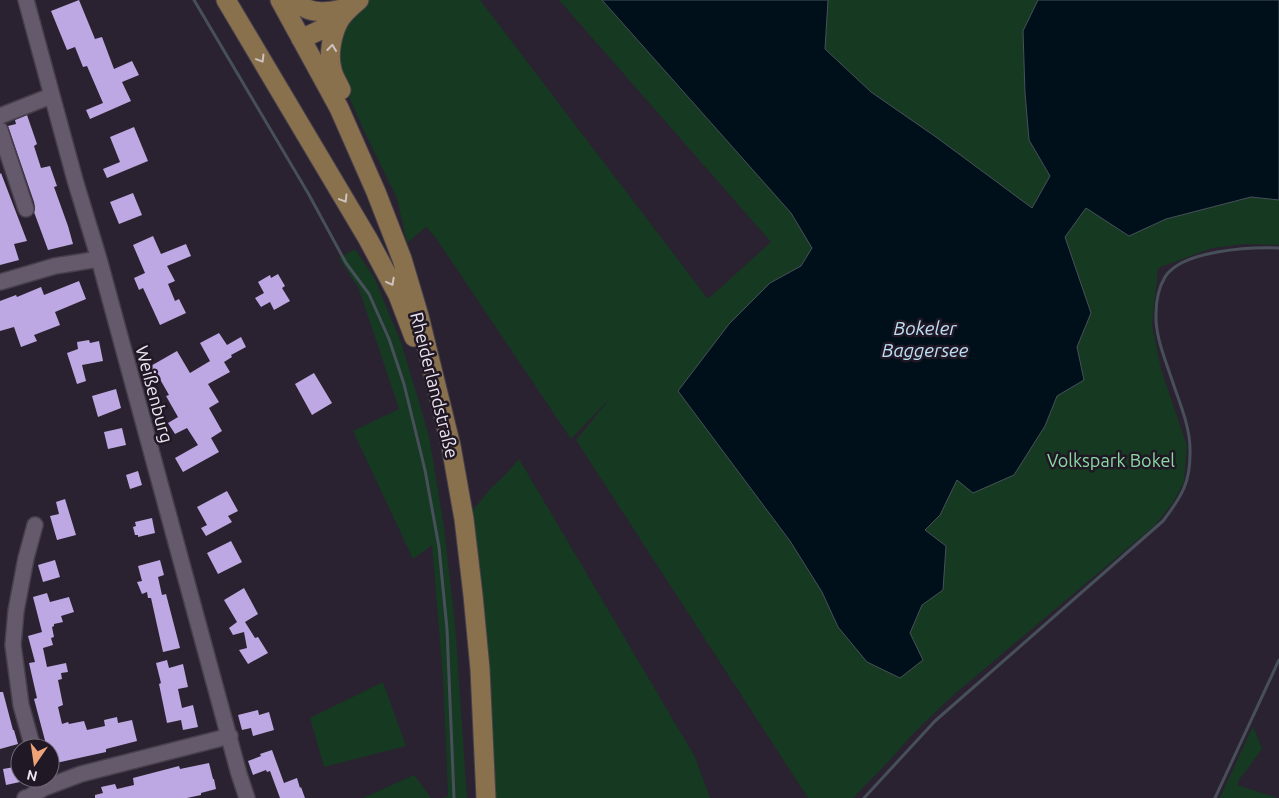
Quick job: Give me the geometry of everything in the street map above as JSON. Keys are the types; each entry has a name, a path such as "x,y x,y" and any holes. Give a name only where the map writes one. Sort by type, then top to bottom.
{"main road":[{"path":"226,0 368,239 398,295 416,341 433,372"},
{"name":"Rheiderlandstraße","path":"280,0 340,108 402,259 419,316 451,446 464,519 480,669 486,798"},
{"path":"295,0 308,9 320,12 333,12 355,4"},
{"path":"300,38 338,22 355,4"},
{"path":"338,22 331,54 332,68 343,95 340,108"}],"street":[{"name":"Weißenburg","path":"26,0 51,96 99,259 247,798"},
{"path":"0,116 51,96"},
{"path":"0,130 26,209"},
{"path":"0,282 54,266 99,259"},
{"path":"30,738 6,646 35,526"},
{"path":"60,779 230,736"},
{"path":"25,798 29,797 38,788"}],"green space":[{"name":"Volkspark Bokel","path":"368,0 480,0 708,299 771,242 559,0 602,0 791,213 813,248 801,266 770,283 679,392 790,541 822,592 838,627 910,633 922,605 943,590 925,531 940,515 957,480 1045,426 1057,396 1084,379 1077,347 1091,313 1065,237 1086,207 1129,236 1166,219 1251,197 1279,200 1279,245 1244,244 1212,248 1158,268 1152,325 1161,369 1187,446 1184,482 1172,504 1155,525 951,697 911,736 853,798 808,798 576,440 612,396 571,439 436,238 426,227 407,243 397,198 340,77 337,46 343,30"},
{"path":"828,0 1038,0 1023,31 1025,93 1029,140 1050,176 1032,208 871,92 825,49"},
{"path":"355,249 375,279 402,345 429,436 444,527 455,623 467,798 442,798 448,796 443,679 432,545 413,559 353,431 399,409 359,289 339,258"},
{"path":"519,459 695,757 710,798 496,798 482,601 472,511"},
{"path":"383,682 406,746 324,767 310,718"},
{"path":"1253,726 1262,749 1237,785 1278,798 1220,798"},
{"path":"414,775 431,798 363,798"}],"water":[{"name":"Bokeler Baggersee","path":"602,0 828,0 825,49 871,92 1032,208 1050,176 1029,140 1025,93 1023,31 1038,0 1279,0 1279,200 1251,197 1166,219 1129,236 1086,208 1065,237 1091,313 1077,347 1084,380 1057,396 1045,426 1014,475 973,493 957,480 940,515 925,530 946,546 943,590 922,605 910,633 923,660 900,678 867,662 838,627 822,592 790,541 678,391 729,324 770,283 801,266 812,248 791,213"}],"building":[{"path":"79,0 95,39 102,37 114,69 132,61 139,75 122,82 131,101 90,119 86,110 103,103 87,66 83,67 75,47 67,50 51,11"},
{"path":"27,115 37,144 34,146 41,168 50,166 57,186 54,187 73,244 48,250 34,212 34,202 8,126 16,124 15,120"},
{"path":"134,127 148,161 107,178 103,169 120,162 110,137"},
{"path":"0,174 27,241 14,244 19,260 0,265"},
{"path":"133,193 142,215 119,224 110,202"},
{"path":"153,236 161,254 186,244 191,256 167,266 175,281 168,284 175,301 179,299 186,313 160,325 143,288 139,290 134,278 145,273 133,245"},
{"path":"278,274 285,286 282,288 290,301 274,310 270,302 261,307 255,298 264,293 258,282 270,275 271,278"},
{"path":"79,281 86,299 55,312 60,325 34,335 37,341 21,347 14,327 0,331 0,301 16,295 17,297 41,287 44,295"},
{"path":"219,333 227,345 241,337 246,347 231,355 232,357 224,362 230,372 208,384 219,402 209,408 222,431 211,438 219,452 183,472 175,458 198,445 187,428 175,434 168,423 178,417 166,396 169,395 157,374 154,375 149,367 177,351 190,373 210,361 200,343"},
{"path":"89,340 90,343 99,341 103,361 82,365 86,381 77,384 67,353 78,349 77,342"},
{"path":"314,373 332,403 312,415 295,384"},
{"path":"116,389 121,408 98,417 92,396"},
{"path":"122,428 126,445 108,449 104,432"},
{"path":"138,471 142,485 130,489 126,475"},
{"path":"227,491 238,511 228,516 232,522 206,536 201,528 207,525 197,507"},
{"path":"65,499 76,535 57,540 50,516 59,514 56,502"},
{"path":"152,518 155,533 138,537 138,535 135,535 133,527 136,526 135,522"},
{"path":"231,541 242,562 218,574 207,553"},
{"path":"55,560 60,577 43,582 38,565"},
{"path":"160,560 164,575 158,577 162,595 166,594 180,648 163,652 151,598 148,598 147,592 142,594 137,582 142,581 138,566"},
{"path":"244,588 258,614 245,622 255,638 258,637 268,653 248,664 239,650 247,648 244,632 233,635 229,628 237,622 224,600"},
{"path":"47,593 50,602 69,597 74,612 61,616 63,622 54,624 52,627 54,637 51,638 53,645 43,648 47,667 66,663 68,672 61,673 62,679 58,680 63,705 58,707 62,724 84,721 87,730 105,726 104,720 117,717 118,723 132,720 137,741 106,749 106,752 60,762 60,738 44,738 34,699 37,698 29,663 35,662 28,636 42,632 33,597"},
{"path":"167,660 169,668 183,664 188,687 178,689 182,708 193,705 198,727 183,730 181,720 167,723 156,663"},
{"path":"0,692 3,692 16,738 10,738 10,746 0,749"},
{"path":"258,710 259,715 269,712 274,730 253,736 251,728 242,730 238,715"},
{"path":"272,750 284,783 297,778 305,798 280,798 270,771 267,772 266,770 253,775 248,761"},
{"path":"209,763 216,789 201,793 201,795 187,798 95,798 95,795 103,793 101,787 115,784 117,789 134,785 133,778 179,766 180,769"},
{"path":"10,768 10,784 6,785 3,769"}],"waterway":[{"path":"194,0 308,193 346,263 369,294 389,339 404,384 425,470 439,547 447,629 454,798"},
{"path":"864,798 935,721 1163,521 1180,496 1189,471 1190,441 1157,331 1157,305 1165,277 1174,268 1186,261 1201,256 1251,248 1279,248"},
{"path":"1215,798 1279,660"}]}
